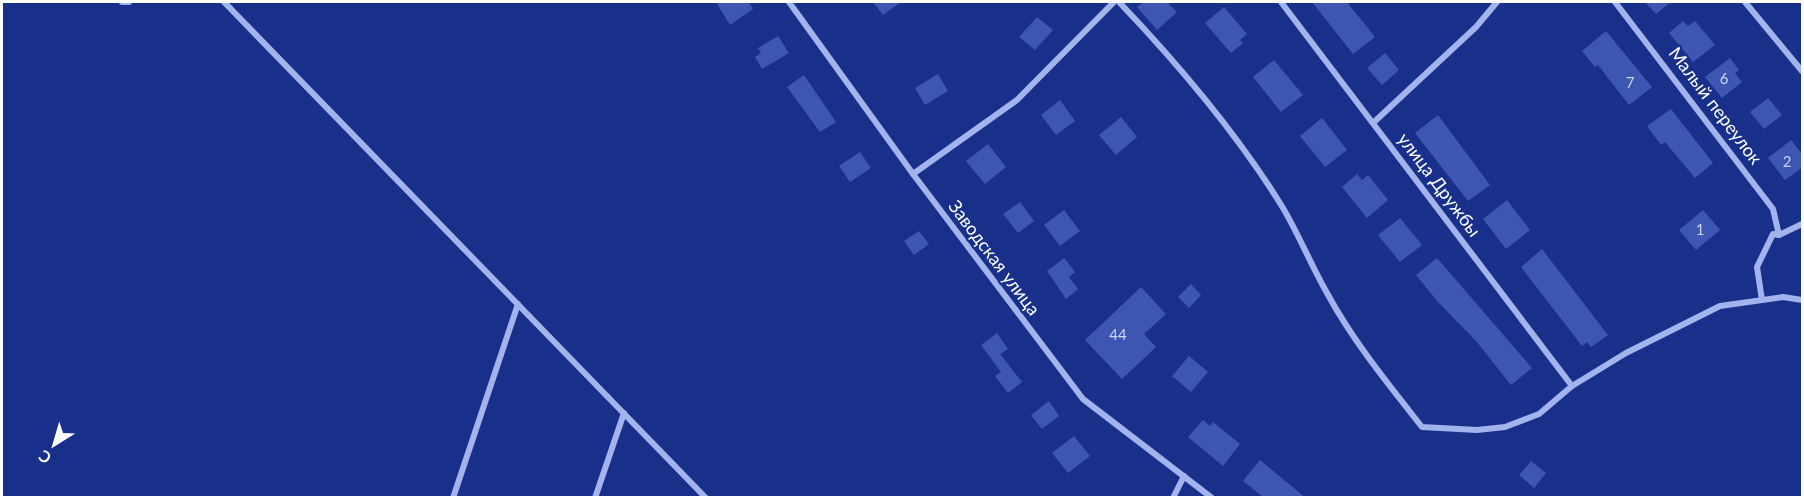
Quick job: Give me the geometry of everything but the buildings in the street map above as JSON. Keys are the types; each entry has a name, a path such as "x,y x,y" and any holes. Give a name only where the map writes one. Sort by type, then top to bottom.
{"street":[{"path":"122,2 129,2"},
{"path":"224,2 706,498"},
{"name":"Заводская улица","path":"789,2 913,174 1083,399 1212,498"},
{"path":"913,174 1017,99 1116,2 1164,50 1216,113 1283,209 1328,295 1373,365 1422,427 1477,430 1505,427 1539,414 1572,386 1626,353 1720,306 1783,297 1803,300"},
{"name":"улица Дружбы","path":"1281,2 1572,386"},
{"path":"1373,123 1476,27 1497,2"},
{"name":"Малый переулок","path":"1615,2 1773,209 1779,235"},
{"path":"1745,2 1803,71"},
{"path":"1762,300 1757,267 1773,234 1779,235 1803,224"},
{"path":"453,498 518,304"},
{"path":"595,498 624,413"},
{"path":"1173,498 1184,476"}]}
